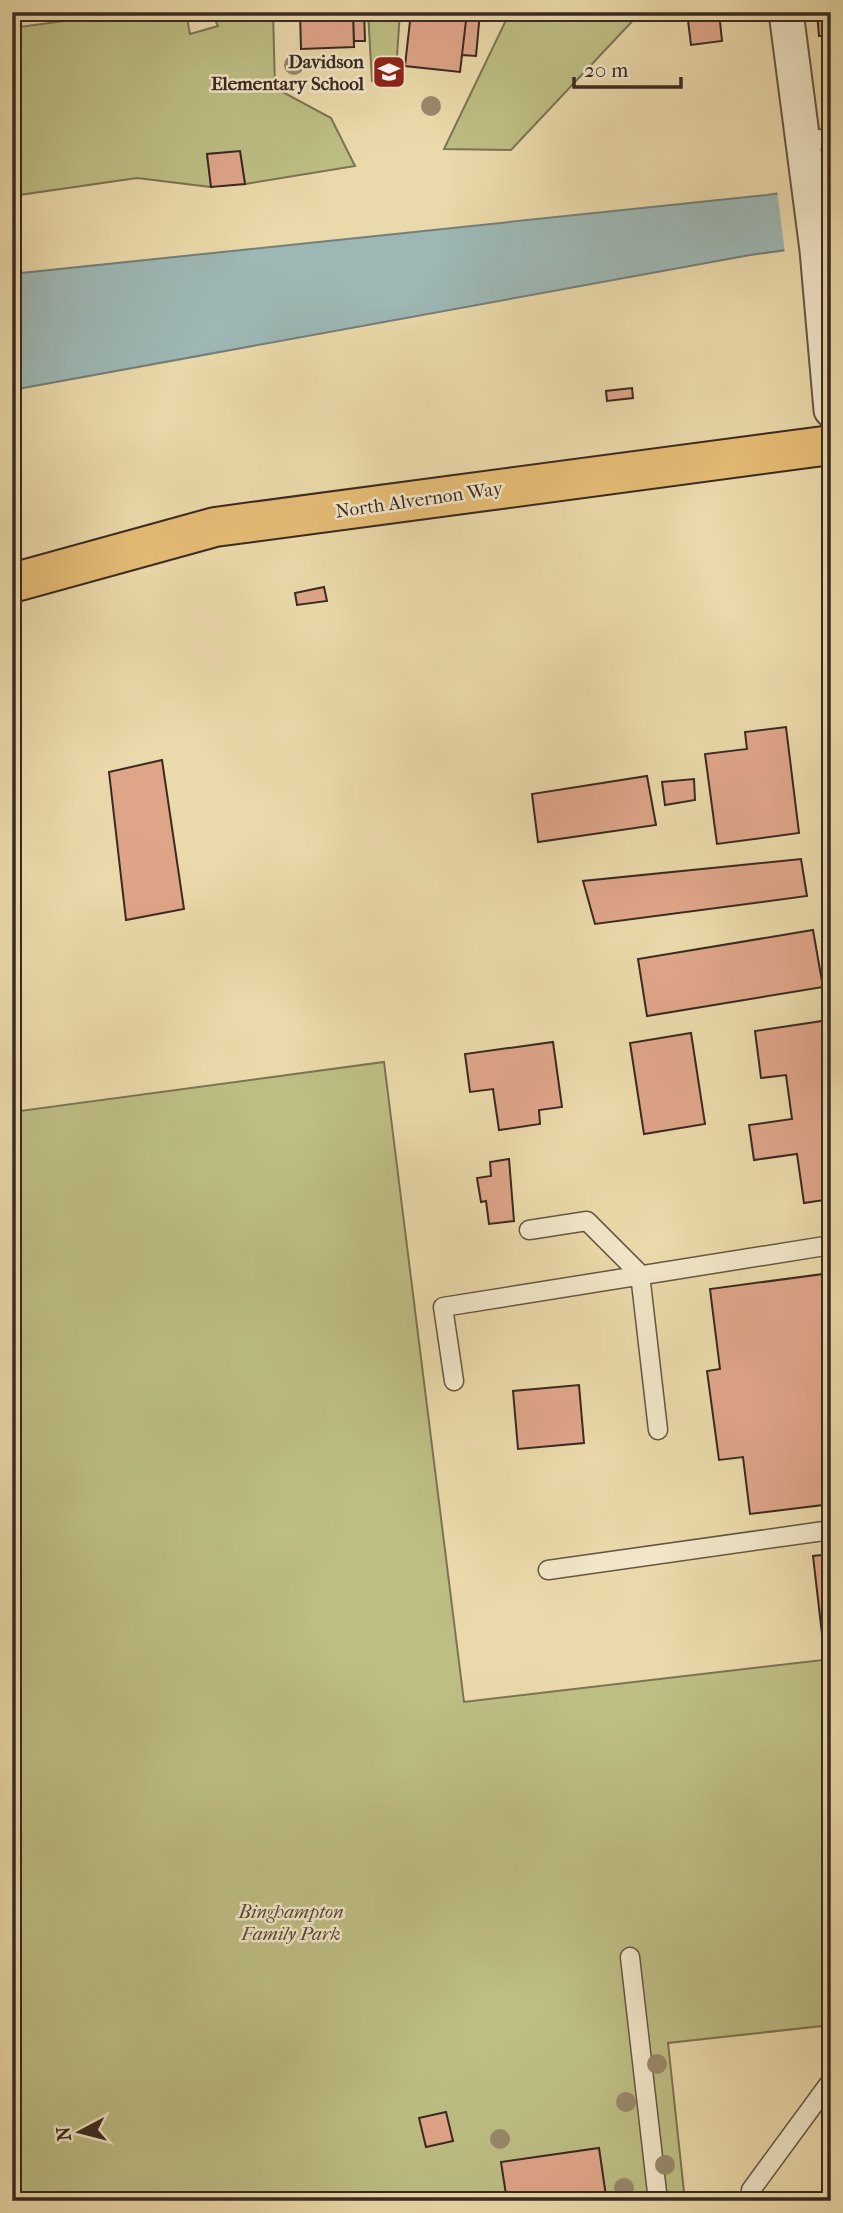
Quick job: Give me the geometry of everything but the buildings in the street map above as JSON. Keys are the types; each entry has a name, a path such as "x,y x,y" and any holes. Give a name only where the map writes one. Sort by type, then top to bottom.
{"main road":[{"name":"North Alvernon Way","path":"12,583 215,527 831,445"}],"street":[{"path":"786,12 817,139 808,184 817,250 831,410"}],"lane":[{"path":"529,1230 587,1221 640,1274 658,1430"},
{"path":"454,1381 443,1307 831,1245"},
{"path":"548,1570 831,1530"},
{"path":"630,1957 658,2201"},
{"path":"751,2190 831,2081"}],"green space":[{"path":"130,12 186,12 190,34 218,26 211,12 273,12 275,88 331,118 355,166 245,184 240,152 207,154 211,187 137,178 12,196 12,28"},
{"path":"368,12 400,12 395,87 372,81"},
{"path":"510,12 641,12 511,150 444,149"},
{"name":"Binghampton Family Park","path":"384,1062 464,1702 831,1659 831,2025 668,2043 685,2201 12,2201 12,1112"}],"water":[{"path":"831,185 831,244 750,255 12,390 12,274 767,195"}],"pier":[{"path":"831,182 831,248 785,254 777,190"}],"place":[{"name":"Davidson Elementary School","path":"389,72"}]}
